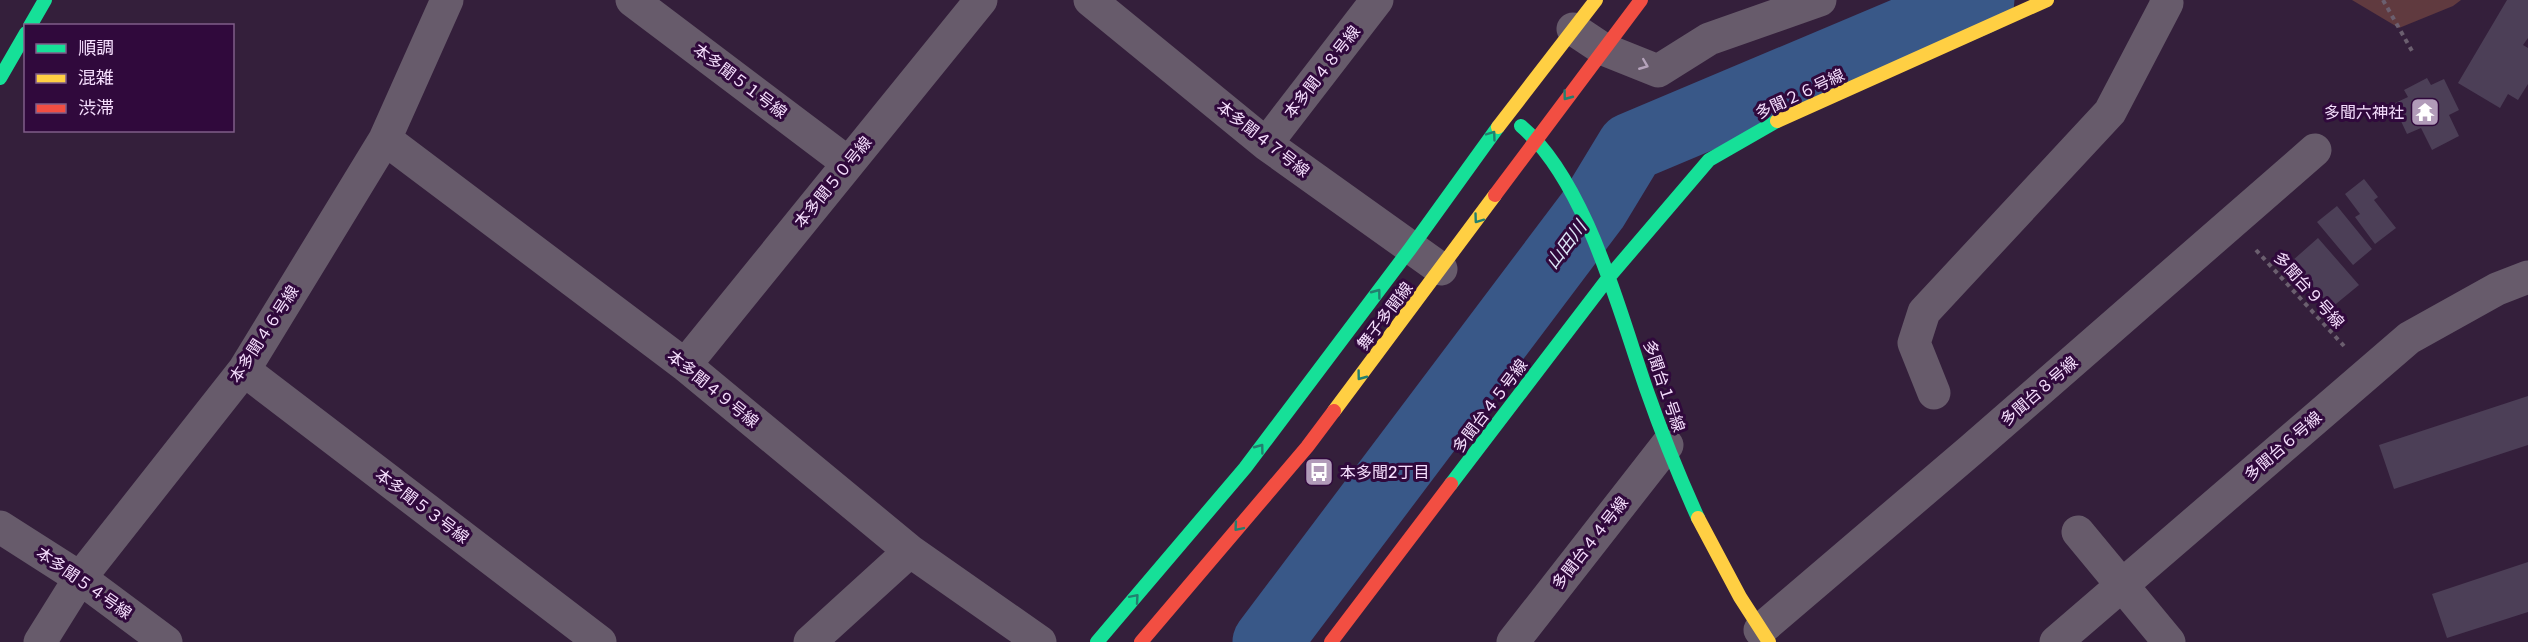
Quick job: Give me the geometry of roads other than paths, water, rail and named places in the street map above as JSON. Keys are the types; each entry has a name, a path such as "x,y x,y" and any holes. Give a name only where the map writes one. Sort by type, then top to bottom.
{"street":[{"path":"31,24 45,0"},
{"name":"本多聞４６号線","path":"40,642 80,578 244,370 385,139 447,0"},
{"name":"本多聞５１号線","path":"632,0 848,163"},
{"name":"本多聞５０号線","path":"685,364 981,0"},
{"name":"本多聞４７号線","path":"1090,0 1266,144 1441,269"},
{"name":"本多聞４８号線","path":"1266,144 1377,0"},
{"name":"舞子多聞線","path":"1097,642 1245,468 1410,249 1506,116 1596,0"},
{"name":"舞子多聞線","path":"1141,642 1307,447 1641,0"},
{"path":"1574,29 1604,49 1658,71 1709,39 1820,0"},
{"name":"多聞２６号線","path":"1609,277 1709,160 1777,121 2047,0"},
{"path":"1934,393 1914,343 1924,312 2109,112 2167,3 2166,0"},
{"path":"0,78 24,36"},
{"name":"多聞台１号線","path":"1506,116 1536,138 1567,180 1609,277 1667,445 1717,556 1765,636"},
{"name":"本多聞４９号線","path":"385,139 685,364 910,551 1040,642"},
{"name":"多聞台８号線","path":"1765,636 2315,150"},
{"name":"多聞台４５号線","path":"1331,642 1609,277"},
{"name":"多聞台６号線","path":"2056,642 2409,338 2497,289 2528,277"},
{"name":"本多聞５３号線","path":"244,370 600,642"},
{"name":"多聞台４４号線","path":"1513,642 1667,445"},
{"name":"本多聞５４号線","path":"0,527 80,578 166,642"},
{"path":"2078,532 2169,642"},
{"path":"810,642 910,551"}],"waterway":[{"name":"山田川","path":"1267,642 1594,208 1631,147 1980,0"}],"place":[{"name":"多聞六神社","path":"2425,112"},
{"name":"本多聞2丁目","path":"1319,472"}]}
